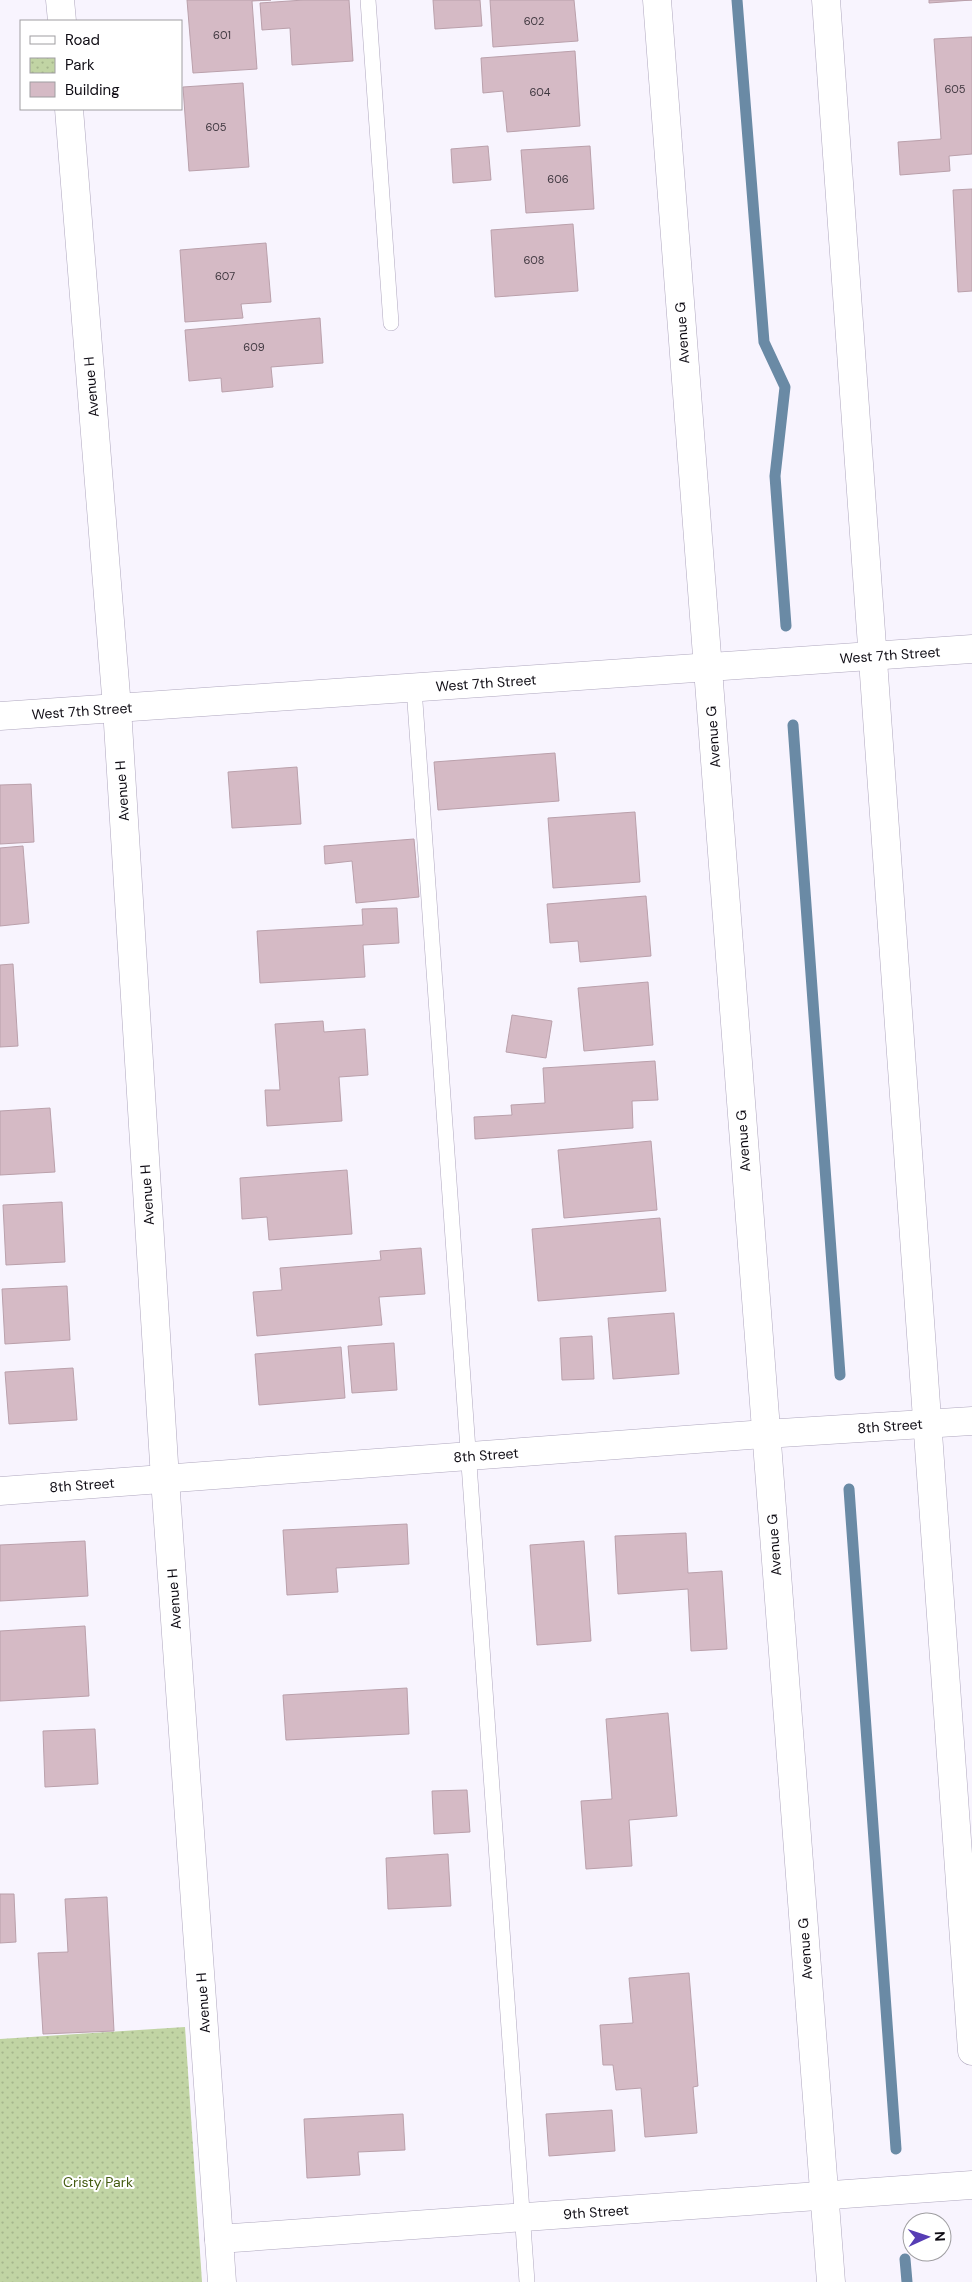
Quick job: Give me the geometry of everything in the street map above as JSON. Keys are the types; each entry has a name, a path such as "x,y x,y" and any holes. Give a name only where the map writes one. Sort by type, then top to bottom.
{"street":[{"path":"60,0 62,20"},
{"name":"Avenue G","path":"657,0 831,2282"},
{"path":"826,0 972,2051"},
{"name":"Avenue H","path":"69,110 117,708 165,1480 222,2282"},
{"name":"West 7th Street","path":"0,716 972,649"},
{"name":"8th Street","path":"0,1491 765,1434 972,1421"},
{"name":"9th Street","path":"219,2239 972,2185"}],"lane":[{"path":"368,0 391,323"},
{"path":"414,688 527,2282"}],"green space":[{"name":"Cristy Park","path":"185,2027 202,2282 0,2282 0,2039"}],"building":[{"path":"187,0 271,0 252,1 257,69 193,73"},
{"path":"304,0 349,0 353,61 292,65 290,28 262,30 260,3"},
{"path":"433,0 480,0 482,26 435,29"},
{"path":"490,0 574,0 578,41 493,47"},
{"path":"929,0 972,0 929,3"},
{"path":"972,37 972,154 949,156 950,171 900,175 898,142 941,139 934,39"},
{"path":"575,51 580,126 507,132 503,91 483,93 481,58"},
{"path":"243,83 249,167 189,171 183,87"},
{"path":"488,146 491,180 453,183 451,149"},
{"path":"590,146 594,209 526,213 521,150"},
{"path":"972,189 972,291 958,292 953,190"},
{"path":"573,224 578,291 495,297 491,230"},
{"path":"266,243 271,302 241,304 243,318 185,322 180,250"},
{"path":"320,318 323,363 271,367 273,387 222,392 221,378 189,381 185,330"},
{"path":"555,753 559,801 438,810 434,762"},
{"path":"297,767 301,824 232,828 228,772"},
{"path":"31,784 34,842 0,844 0,785"},
{"path":"635,812 640,882 553,888 548,818"},
{"path":"414,839 419,897 356,903 352,861 325,864 324,846"},
{"path":"23,846 29,923 0,926 0,848"},
{"path":"646,896 651,956 580,962 578,941 550,943 547,904"},
{"path":"397,908 399,943 363,945 365,977 260,983 257,931 363,925 362,909"},
{"path":"13,964 18,1046 0,1047 0,965"},
{"path":"648,982 653,1045 584,1051 578,988"},
{"path":"512,1015 552,1021 546,1058 506,1052"},
{"path":"323,1021 324,1032 365,1029 368,1075 339,1077 342,1121 267,1126 265,1090 280,1090 275,1024"},
{"path":"655,1061 658,1100 632,1101 633,1128 475,1139 474,1117 512,1115 511,1105 545,1103 543,1068"},
{"path":"50,1108 55,1172 0,1175 0,1111"},
{"path":"651,1141 657,1210 564,1218 558,1150"},
{"path":"347,1170 352,1234 269,1240 267,1217 242,1219 240,1178"},
{"path":"62,1202 65,1262 6,1265 3,1205"},
{"path":"660,1218 666,1291 538,1301 532,1229"},
{"path":"421,1248 425,1294 379,1297 382,1325 257,1336 253,1292 282,1290 280,1268 381,1260 380,1251"},
{"path":"67,1286 70,1340 5,1344 2,1289"},
{"path":"674,1313 679,1374 613,1379 608,1318"},
{"path":"592,1336 594,1379 562,1380 560,1338"},
{"path":"394,1343 397,1390 352,1393 348,1346"},
{"path":"341,1347 345,1398 259,1405 255,1354"},
{"path":"73,1368 77,1420 9,1424 5,1372"},
{"path":"407,1524 409,1564 336,1568 338,1592 287,1595 283,1530"},
{"path":"686,1533 688,1573 722,1571 727,1649 691,1651 688,1589 618,1594 615,1536"},
{"path":"85,1541 88,1596 0,1601 0,1545"},
{"path":"584,1541 591,1641 537,1645 530,1545"},
{"path":"85,1626 89,1696 0,1701 0,1631"},
{"path":"407,1688 409,1734 286,1740 283,1695"},
{"path":"668,1713 677,1816 629,1820 632,1866 586,1869 581,1801 612,1799 606,1719"},
{"path":"95,1729 98,1784 45,1787 43,1731"},
{"path":"467,1790 470,1832 434,1834 432,1791"},
{"path":"448,1854 451,1906 388,1909 386,1858"},
{"path":"0,1894 14,1894 16,1942 0,1943"},
{"path":"107,1897 114,2031 43,2034 38,1953 68,1952 65,1899"},
{"path":"689,1973 698,2086 693,2087 697,2133 645,2137 641,2088 616,2090 613,2065 603,2065 600,2025 633,2023 629,1978"},
{"path":"612,2110 615,2151 549,2156 546,2114"},
{"path":"403,2114 405,2150 358,2152 360,2175 307,2178 304,2119"}],"waterway":[{"path":"737,0 764,342 785,387 775,476 786,626"},
{"path":"793,725 840,1375"},
{"path":"849,1489 896,2149"},
{"path":"905,2262 907,2282"}]}
